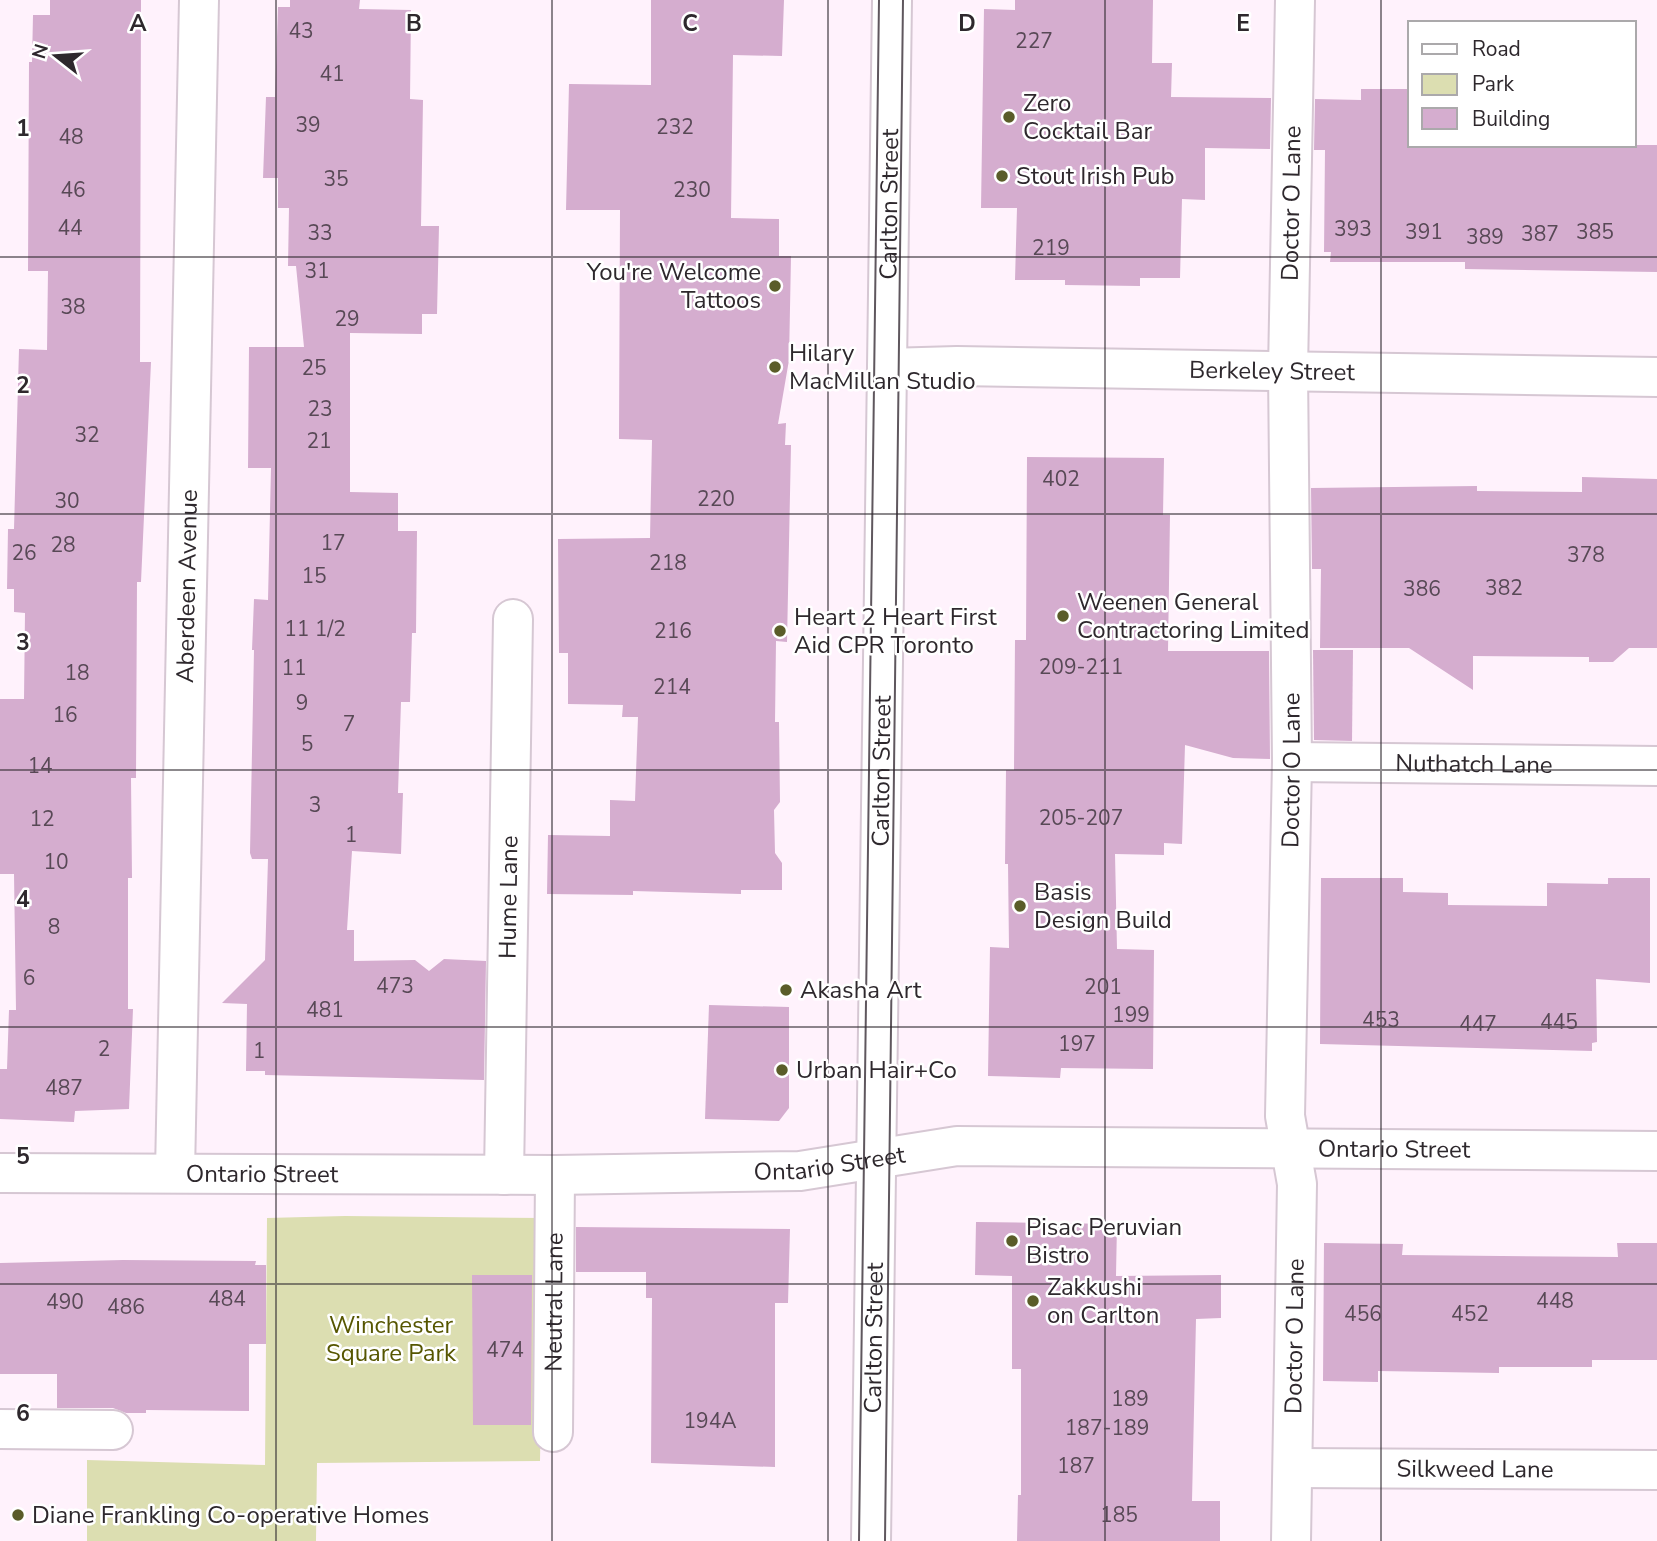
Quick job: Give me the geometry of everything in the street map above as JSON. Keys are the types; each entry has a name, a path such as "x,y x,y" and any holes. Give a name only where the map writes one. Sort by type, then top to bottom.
{"street":[{"name":"Aberdeen Avenue","path":"174,1172 199,0"},
{"name":"Carlton Street","path":"871,1541 892,0"},
{"name":"Doctor O Lane","path":"1292,1541 1297,1185 1285,1116 1292,762 1289,370 1295,0"},
{"name":"Berkeley Street","path":"887,368 957,366 1657,377"},
{"name":"Hume Lane","path":"504,1175 513,619"},
{"name":"Nuthatch Lane","path":"1292,762 1657,766"},
{"name":"Ontario Street","path":"0,1172 555,1175 800,1171 957,1146 1657,1151"},
{"name":"Neutral Lane","path":"553,1432 555,1175"},
{"path":"0,1429 113,1430"},
{"name":"Silkweed Lane","path":"1293,1468 1657,1470"}],"green space":[{"name":"Winchester Square Park","path":"267,1218 544,1218 540,1461 317,1463 316,1541 87,1541 87,1460 265,1465"}],"building":[{"path":"50,0 141,0 140,362 151,362 141,582 137,582 136,778 131,778 132,878 128,878 128,1009 133,1009 129,1109 75,1111 74,1122 0,1119 0,1069 7,1069 9,1010 16,1010 14,874 0,874 0,699 24,699 25,613 14,612 14,589 7,589 8,529 14,529 19,349 47,350 48,271 28,271 29,62 32,62 33,15 50,15"},
{"path":"290,0 360,0 359,9 411,10 410,99 423,100 421,226 439,226 437,314 422,314 422,334 350,333 350,492 398,493 398,531 417,531 416,633 412,633 410,702 401,702 398,793 403,793 401,854 352,851 347,930 354,930 354,961 415,960 429,971 444,959 486,961 484,1080 265,1075 265,1071 246,1071 247,1004 222,1003 265,960 268,859 252,859 250,853 252,650 254,599 268,600 271,468 248,468 249,347 304,347 296,266 288,266 289,208 278,208 278,178 263,178 266,97 275,97 278,7 290,7"},
{"path":"651,0 784,0 782,56 733,55 731,218 779,219 779,256 791,256 789,360 778,424 786,423 785,445 791,445 787,642 776,641 775,722 779,722 780,802 774,810 775,853 782,863 782,890 741,890 741,894 633,891 633,895 547,894 548,835 610,836 610,800 635,801 638,717 622,717 623,705 568,704 568,653 559,653 558,539 650,538 652,440 619,439 620,210 566,210 569,84 651,85"},
{"path":"1015,0 1153,0 1152,63 1172,63 1171,97 1271,98 1270,149 1205,148 1205,200 1182,199 1180,278 1140,278 1140,286 1065,285 1065,280 1015,280 1017,208 981,208 984,9 1015,10"},
{"path":"1361,89 1408,89 1408,147 1657,145 1657,272 1465,269 1465,262 1330,262 1331,252 1324,252 1325,150 1314,150 1315,99 1361,100"},
{"path":"1027,457 1164,458 1163,515 1170,515 1168,651 1269,651 1270,759 1233,758 1185,745 1182,844 1164,843 1164,855 1115,854 1117,949 1154,950 1153,1069 1061,1068 1060,1078 988,1076 990,947 1009,948 1008,864 1005,864 1006,770 1014,770 1015,640 1026,640"},
{"path":"1582,477 1657,479 1657,648 1629,648 1613,662 1589,662 1589,657 1473,656 1473,690 1409,648 1320,648 1321,569 1312,569 1311,488 1477,486 1477,491 1582,492"},
{"path":"1313,650 1353,650 1352,741 1314,740"},
{"path":"1321,878 1403,878 1403,892 1448,893 1448,905 1547,906 1547,883 1608,884 1608,878 1650,878 1650,983 1596,979 1597,1042 1592,1043 1592,1051 1320,1044"},
{"path":"709,1005 789,1007 789,1108 779,1121 705,1119"},
{"path":"976,1222 1117,1224 1116,1276 1221,1275 1221,1318 1196,1319 1192,1501 1220,1501 1220,1541 1017,1541 1018,1495 1021,1495 1021,1369 1012,1369 1012,1276 975,1275"},
{"path":"576,1227 790,1229 788,1303 775,1303 775,1467 651,1463 652,1298 646,1298 646,1272 576,1272"},
{"path":"1324,1243 1403,1244 1402,1255 1618,1257 1617,1243 1657,1243 1657,1360 1592,1360 1592,1367 1499,1367 1499,1373 1378,1371 1378,1382 1323,1381"},
{"path":"256,1261 255,1265 266,1265 266,1344 249,1344 249,1411 146,1410 146,1413 126,1413 113,1408 57,1408 57,1374 0,1374 0,1263"},
{"path":"472,1275 532,1275 531,1425 473,1425"}],"tram line":[{"path":"859,1541 879,0"},
{"path":"885,1541 903,0"}],"place":[{"name":"Zero Cocktail Bar","path":"1009,117"},
{"name":"Stout Irish Pub","path":"1002,176"},
{"name":"You're Welcome Tattoos","path":"775,286"},
{"name":"Hilary MacMillan Studio","path":"775,367"},
{"name":"Weenen General Contractoring Limited","path":"1063,616"},
{"name":"Heart 2 Heart First Aid CPR Toronto","path":"780,631"},
{"name":"Basis Design Build","path":"1020,906"},
{"name":"Akasha Art","path":"786,990"},
{"name":"Urban Hair+Co","path":"782,1070"},
{"name":"Pisac Peruvian Bistro","path":"1012,1241"},
{"name":"Zakkushi on Carlton","path":"1033,1301"},
{"name":"Diane Frankling Co-operative Homes","path":"18,1515"}]}
